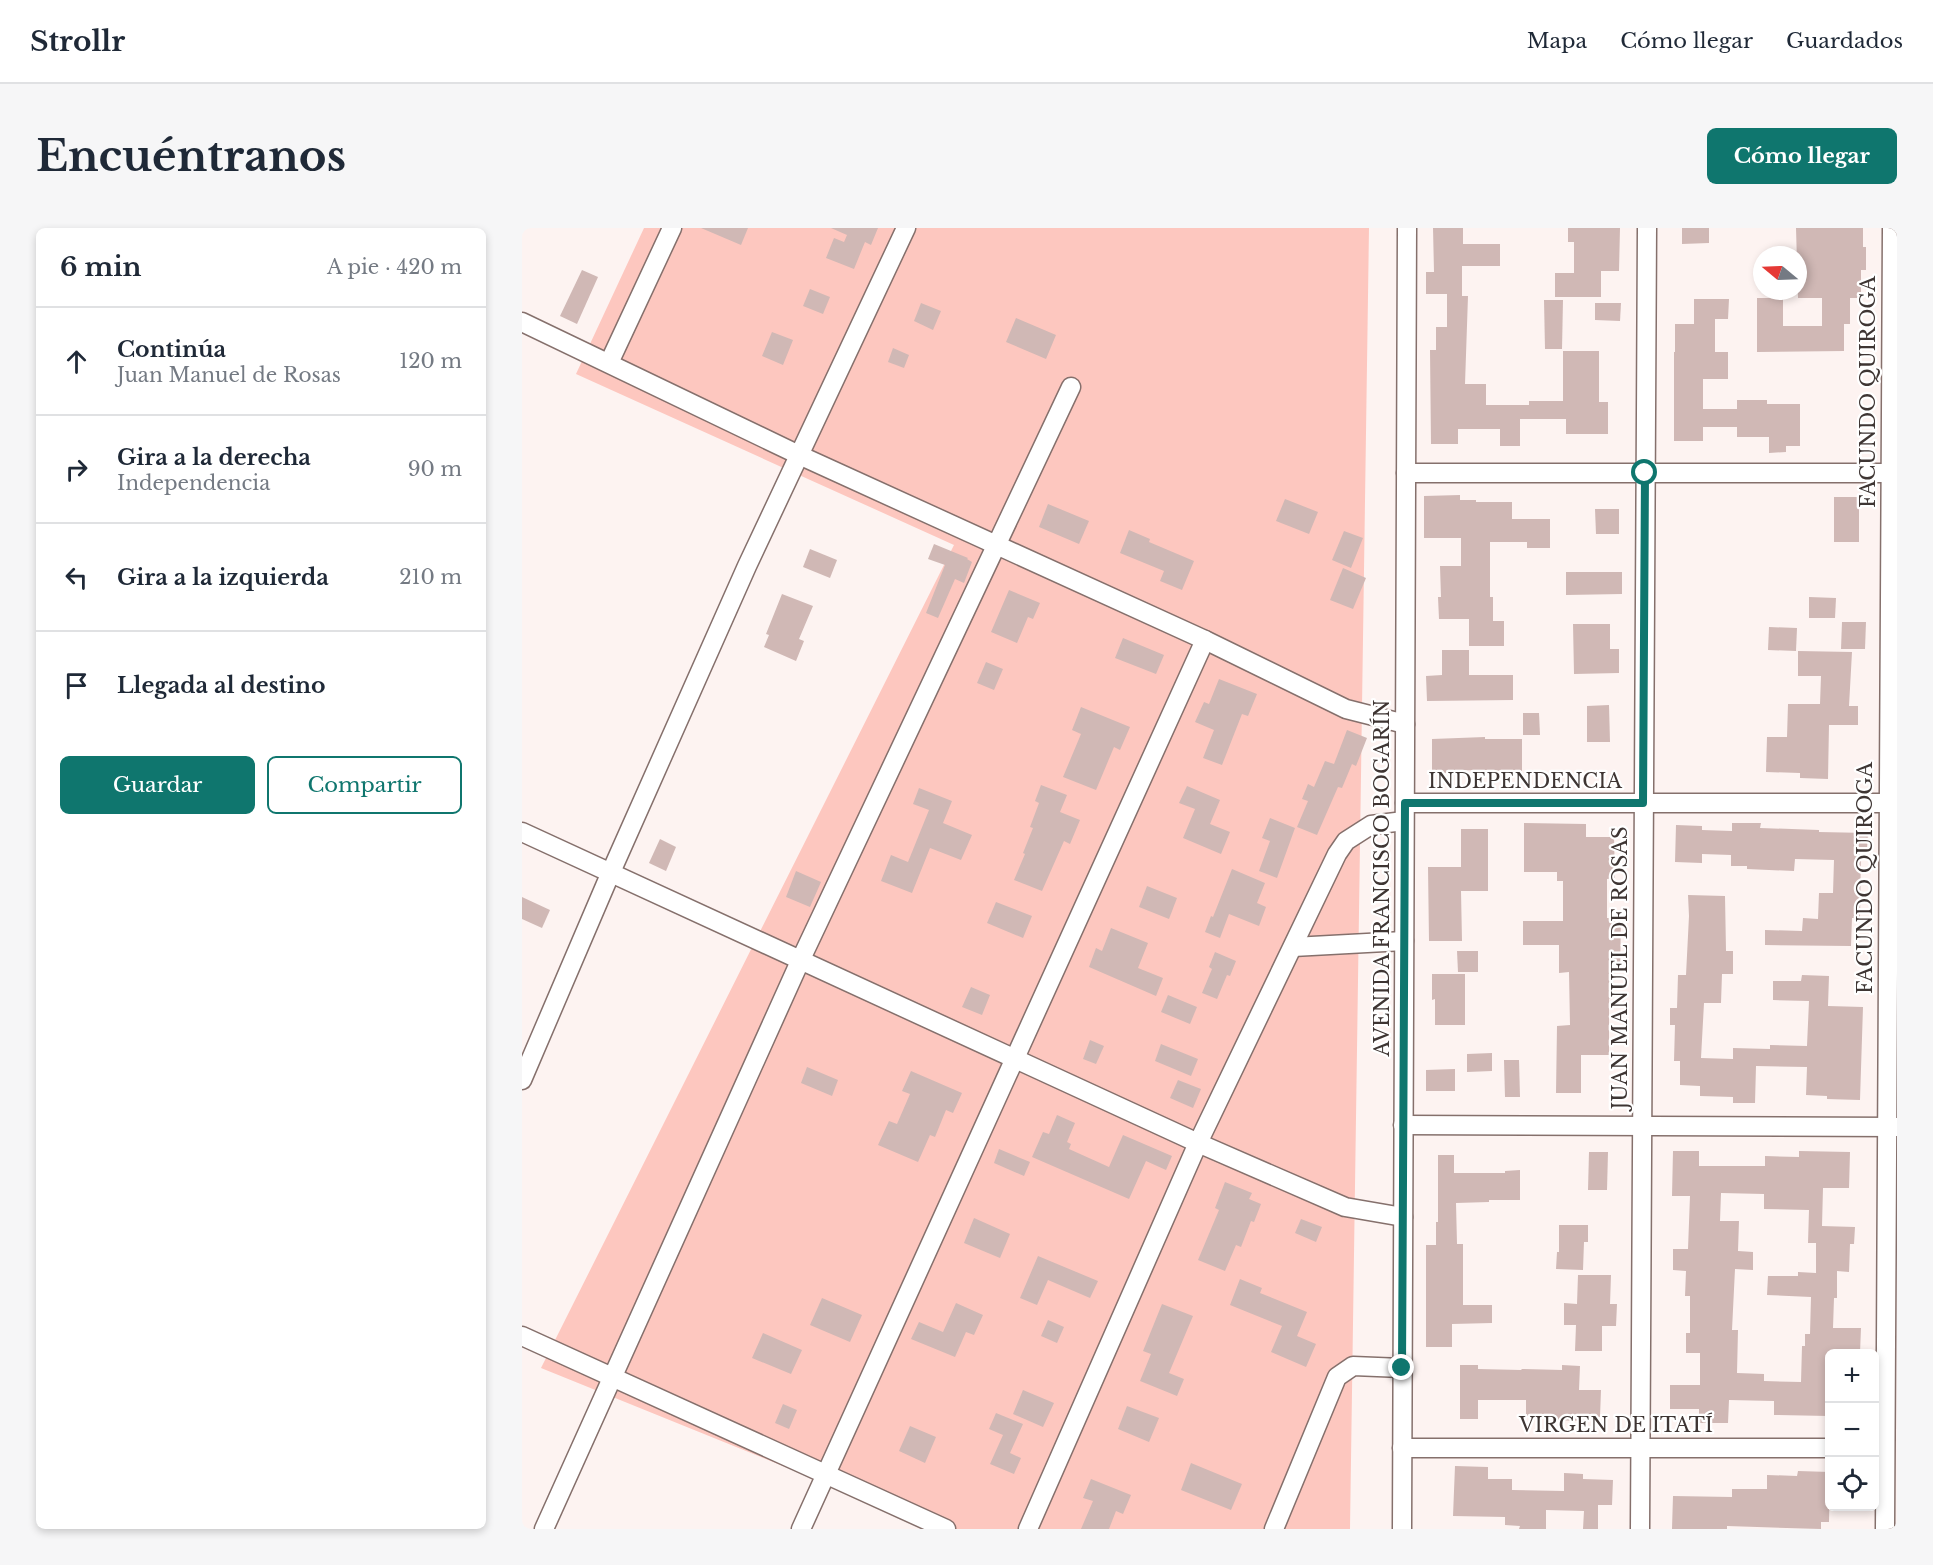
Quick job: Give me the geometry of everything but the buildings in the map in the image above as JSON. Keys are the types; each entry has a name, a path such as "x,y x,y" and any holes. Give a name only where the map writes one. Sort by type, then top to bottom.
{"street":[{"path":"609,363 672,228"},
{"path":"522,1080 611,872 742,577 906,228"},
{"name":"AVENIDA FRANCISCO BOGARÍN","path":"1402,1529 1407,228"},
{"name":"JUAN MANUEL DE ROSAS","path":"1640,1529 1647,228"},
{"name":"FACUNDO QUIROGA","path":"1885,1529 1892,1127 1892,228"},
{"path":"522,322 799,455 1205,640 1346,709 1405,724"},
{"path":"544,1529 801,959 1071,387"},
{"path":"1406,472 1893,473"},
{"path":"801,1529 1205,640"},
{"name":"INDEPENDENCIA","path":"1028,1529 1198,1143 1337,854 1347,841 1371,825 1405,812 1643,803 1892,803"},
{"path":"522,832 1198,1143 1345,1207 1403,1217"},
{"path":"1293,947 1404,941"},
{"path":"1403,1125 1892,1127"},
{"path":"522,1336 946,1529"},
{"path":"1274,1529 1337,1377 1353,1366 1402,1368"},
{"name":"VIRGEN DE ITATÍ","path":"1402,1448 1825,1448"}],"shaded area":[{"path":"644,228 1369,228 1350,1529 939,1529 541,1368 954,545 576,374"}],"route":[{"path":"1402,1368 1405,803 1643,803 1645,473"}]}
